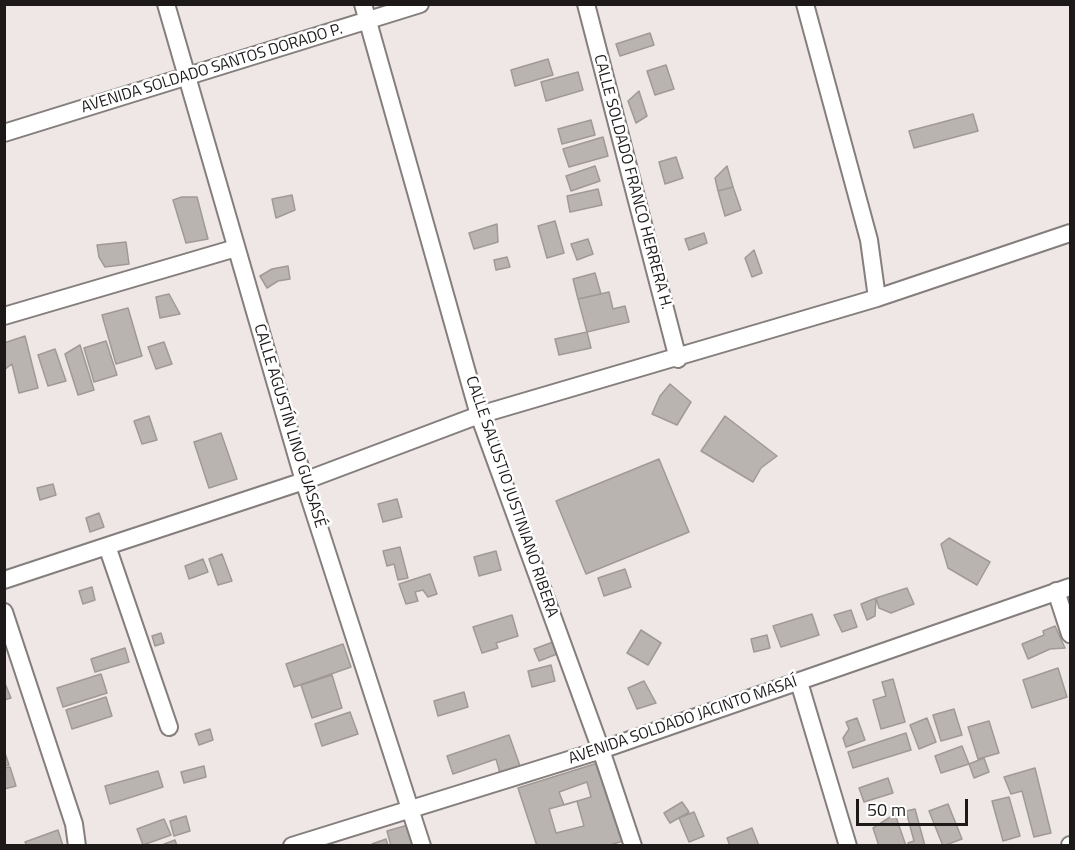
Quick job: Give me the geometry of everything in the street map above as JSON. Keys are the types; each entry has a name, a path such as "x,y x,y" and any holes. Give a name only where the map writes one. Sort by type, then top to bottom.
{"street":[{"name":"CALLE AGUSTÍN LINO GUASASÉ","path":"166,4 304,481 422,846"},
{"name":"AVENIDA SOLDADO SANTOS DORADO P.","path":"4,133 187,78 366,13 420,4"},
{"name":"CALLE SOLDADO FRANCO HERRERA H.","path":"586,4 678,358"},
{"path":"805,4 869,240 878,298"},
{"name":"CALLE SALUSTIO JUSTINIANO RIBERA","path":"366,13 479,416 601,750 633,846"},
{"path":"4,580 304,481 479,416 878,298 1071,233"},
{"path":"4,316 236,248"},
{"path":"107,546 169,728"},
{"path":"1063,589 1071,634"},
{"name":"AVENIDA SOLDADO JACINTO MASAÍ","path":"292,846 601,750 1063,589"},
{"path":"4,612 74,824 77,846"},
{"path":"799,682 848,846"}],"building":[{"path":"650,33 654,45 620,56 616,44"},
{"path":"548,59 553,75 515,86 511,70"},
{"path":"666,65 674,89 655,95 647,71"},
{"path":"578,72 583,90 546,101 541,82"},
{"path":"639,91 647,116 636,123 628,101"},
{"path":"973,114 978,131 914,148 909,131"},
{"path":"591,120 595,135 562,144 558,129"},
{"path":"603,137 608,156 569,167 563,149"},
{"path":"676,157 683,178 665,184 659,162"},
{"path":"595,166 600,181 571,191 566,176"},
{"path":"727,166 733,187 718,191 715,178"},
{"path":"733,187 741,210 725,216 718,191"},
{"path":"598,189 602,205 570,212 567,196"},
{"path":"292,195 295,210 276,218 272,199"},
{"path":"182,197 197,197 208,239 186,243 173,200"},
{"path":"555,221 564,253 547,258 538,226"},
{"path":"497,224 498,242 474,249 469,233"},
{"path":"704,233 707,243 689,250 685,239"},
{"path":"588,239 593,254 577,260 571,244"},
{"path":"126,242 129,264 105,267 99,257 97,245"},
{"path":"754,250 762,273 752,277 745,258"},
{"path":"507,257 510,267 496,270 494,260"},
{"path":"288,266 290,279 278,281 267,288 260,276 272,269"},
{"path":"595,273 601,294 578,299 573,279"},
{"path":"609,292 613,309 625,306 629,322 587,332 578,299"},
{"path":"169,294 180,314 160,318 156,297"},
{"path":"128,308 142,356 116,364 102,315"},
{"path":"587,332 591,348 559,355 555,339"},
{"path":"25,336 38,388 19,393 12,364 4,370 4,343"},
{"path":"106,341 117,375 94,382 84,348"},
{"path":"164,342 172,364 156,369 148,347"},
{"path":"80,345 94,390 78,395 65,354"},
{"path":"55,349 66,381 48,386 38,355"},
{"path":"670,384 691,402 677,425 652,414 660,396"},
{"path":"149,416 157,440 142,444 134,421"},
{"path":"725,416 777,456 761,468 753,482 701,451"},
{"path":"221,433 237,479 209,488 194,442"},
{"path":"659,459 689,532 586,574 556,501"},
{"path":"53,484 56,495 40,500 37,488"},
{"path":"397,499 402,517 383,522 378,504"},
{"path":"99,513 104,527 90,532 86,518"},
{"path":"949,538 990,562 977,585 948,568 941,544"},
{"path":"400,547 408,578 398,580 394,564 387,566 383,551"},
{"path":"496,551 501,570 479,576 474,557"},
{"path":"222,554 232,581 218,585 209,559"},
{"path":"203,559 208,572 189,579 185,566"},
{"path":"625,569 631,587 604,596 598,578"},
{"path":"430,574 437,594 428,597 423,590 415,592 418,601 406,604 399,584"},
{"path":"92,587 95,600 83,604 79,591"},
{"path":"907,588 914,604 891,613 879,608 876,598"},
{"path":"876,598 875,616 867,620 861,604"},
{"path":"851,610 857,627 842,632 834,615"},
{"path":"812,614 819,635 781,647 773,626"},
{"path":"512,615 518,636 496,643 498,648 482,653 473,627"},
{"path":"1055,626 1065,648 1050,649 1028,659 1022,644 1044,635 1043,631"},
{"path":"641,630 661,643 648,665 627,653"},
{"path":"161,633 164,643 155,646 152,636"},
{"path":"767,635 770,648 754,652 751,639"},
{"path":"553,642 557,654 539,661 534,649"},
{"path":"343,644 351,667 294,687 286,664"},
{"path":"125,648 129,662 95,672 91,659"},
{"path":"551,665 555,681 532,687 528,671"},
{"path":"1058,668 1067,697 1032,708 1023,680"},
{"path":"101,674 107,693 63,707 57,688"},
{"path":"332,675 342,708 312,718 301,685"},
{"path":"893,679 905,722 881,729 873,700 886,696 882,682"},
{"path":"4,681 11,698 4,700"},
{"path":"644,681 656,703 637,709 628,688"},
{"path":"464,692 468,707 438,716 434,701"},
{"path":"106,697 112,716 72,729 66,710"},
{"path":"954,709 962,735 941,741 933,715"},
{"path":"350,712 358,734 322,746 315,724"},
{"path":"857,718 865,740 846,747 843,738 849,729 846,722"},
{"path":"927,718 936,742 919,749 910,725"},
{"path":"989,721 999,753 978,759 968,727"},
{"path":"210,729 213,740 199,745 195,734"},
{"path":"906,733 911,750 853,768 848,752"},
{"path":"509,735 520,766 500,773 496,759 453,774 447,756"},
{"path":"962,746 969,764 941,773 935,756"},
{"path":"4,750 9,765 4,766"},
{"path":"984,758 989,772 974,778 969,764"},
{"path":"604,761 629,839 607,846 537,846 518,788"},
{"path":"204,766 206,777 184,783 181,772"},
{"path":"10,767 16,786 4,789 4,768"},
{"path":"1035,768 1051,833 1034,837 1022,791 1011,794 1004,777"},
{"path":"158,771 163,787 110,804 105,786"},
{"path":"888,778 893,793 864,802 859,788"},
{"path":"587,782 591,797 564,805 559,792"},
{"path":"1009,797 1020,836 1003,841 992,801"},
{"path":"577,801 584,826 556,833 549,809"},
{"path":"682,802 689,812 670,823 664,813"},
{"path":"948,804 962,839 943,846 929,811"},
{"path":"915,809 925,846 909,846 908,843 914,841 906,811"},
{"path":"694,812 704,836 689,842 679,818"},
{"path":"895,814 906,846 879,846 873,828"},
{"path":"186,816 190,831 174,836 170,821"},
{"path":"164,819 171,835 143,845 137,829"},
{"path":"408,825 414,846 391,846 387,831"},
{"path":"752,828 759,846 730,846 727,838"},
{"path":"58,830 63,846 27,846 25,842"},
{"path":"386,839 388,846 372,846 372,844"},
{"path":"175,840 177,846 159,846"}]}
